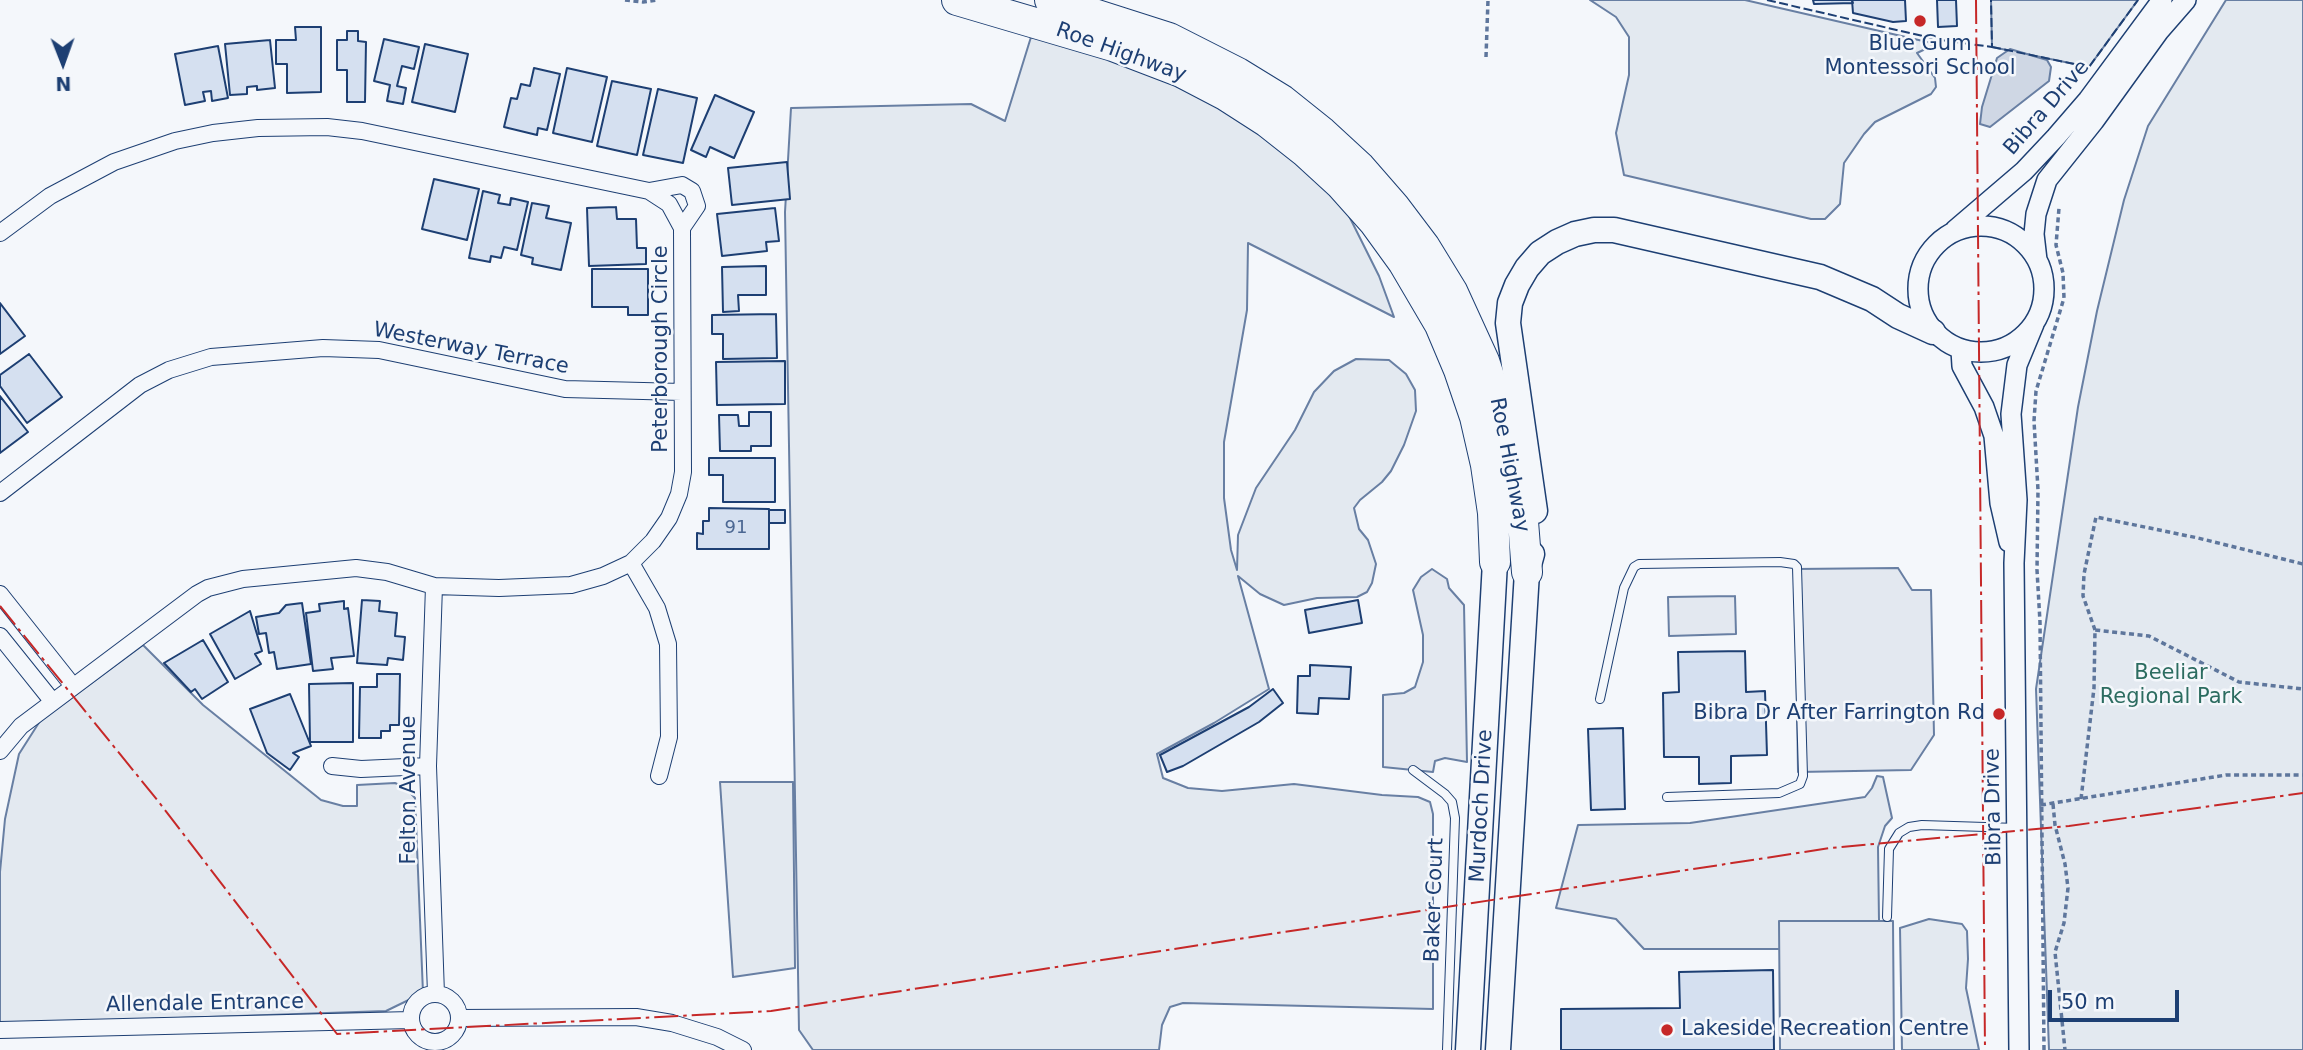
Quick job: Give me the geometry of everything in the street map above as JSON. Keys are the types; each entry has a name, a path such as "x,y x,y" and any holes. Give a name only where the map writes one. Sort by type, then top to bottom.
{"highway":[{"name":"Roe Highway","path":"957,0 1113,46 1181,72 1225,95 1267,122 1305,152 1341,186 1374,222 1403,261 1434,314 1460,370 1486,464 1493,513 1495,562"},
{"name":"Roe Highway","path":"1050,0 1157,33 1193,48 1238,72 1282,100 1322,132 1360,167 1394,206 1425,247 1452,291 1484,361 1513,459 1527,572"}],"main road":[{"name":"Murdoch Drive","path":"1498,1050 1527,572 1532,552 1535,514 1508,323 1510,303 1527,268 1540,253 1575,234 1614,230 1820,277 1872,299 1898,316 1933,332"},
{"name":"Murdoch Drive","path":"1468,1050 1495,562"}],"street":[{"name":"Bibra Drive","path":"1951,233 2024,171 2056,136 2088,100 2162,0"},
{"name":"Bibra Drive","path":"2037,260 2034,234 2036,214 2047,180 2186,0"},
{"name":"Peterborough Circle","path":"0,233 50,196 114,162 175,141 258,128 327,127 362,131 649,191 669,204 676,212 682,228 683,472 679,494 653,541 631,563 603,576 570,585 499,588 434,586 387,572 356,568 308,571 223,583 197,594 73,686 21,726 0,751"},
{"path":"649,191 682,185 692,191 697,205 682,228"},
{"path":"1967,227 2000,229 2015,236 2028,247 2037,260 2043,276 2041,309 2034,324 2023,337 2010,346 1977,353 1961,350 1933,332 1924,318 1918,302 1918,278 1927,255 1938,242 1951,233 1967,227"},
{"name":"Bibra Drive","path":"2019,1050 2014,563 2017,500 2011,430 2017,365 2034,324"},
{"name":"Westerway Terrace","path":"0,493 140,385 169,370 211,357 323,348 379,350 565,389 682,392"},
{"name":"Bibra Drive","path":"1961,350 1962,366 1984,407 1994,436 2000,503 2014,563"},
{"path":"631,563 657,608 668,644 669,737 659,776"},
{"name":"Felton Avenue","path":"434,586 429,766 436,994"},
{"path":"0,594 73,686"},
{"path":"0,636 53,702"},
{"path":"332,766 361,769 429,766"},
{"path":"436,994 453,1001 460,1018 452,1042 440,1041 425,1045 411,1020 412,1011 416,1003 426,995 436,994"},
{"path":"460,1018 645,1018 717,1037 743,1050"},
{"name":"Allendale Entrance","path":"0,1030 411,1020"}],"lane":[{"path":"1600,699 1624,588 1634,567 1639,564 1794,564 1799,573 1803,776 1800,784 1796,788 1779,793 1667,797"},
{"name":"Baker Court","path":"1413,770 1445,794 1452,802 1455,818 1447,1050"},
{"path":"1887,917 1889,849 1899,833 1909,827 1922,825 2017,828"}],"path":[{"path":"625,0 657,0"},
{"path":"1486,57 1488,0"},
{"path":"2044,1050 2040,604 2036,570 2038,490 2034,421 2036,391 2064,298 2063,273 2056,245 2058,210 2062,198"},
{"path":"2081,799 2094,688 2095,630 2083,596 2084,574 2096,517 2198,538 2303,564"},
{"path":"2095,630 2149,636 2239,682 2303,689"},
{"path":"2017,806 2053,804 2226,775 2303,775"},
{"path":"2053,804 2068,888 2064,923 2055,952 2065,1050"}],"green space":[{"path":"1590,0 1745,0 1936,44 1917,53 1935,78 1936,87 1931,94 1875,122 1864,134 1844,163 1840,204 1825,219 1811,219 1624,175 1616,133 1629,75 1629,37 1616,17"},
{"path":"1991,0 2138,0 2089,67 1992,47"},
{"name":"Beeliar Regional Park","path":"2226,0 2303,0 2303,1050 2049,1050 2036,689 2078,407 2097,311 2124,200 2148,126"},
{"path":"1031,37 1127,62 1232,113 1340,198 1379,276 1394,317 1248,243 1247,310 1224,442 1224,498 1231,550 1237,570 1238,535 1256,488 1295,430 1314,392 1334,371 1356,359 1389,360 1406,374 1415,390 1416,411 1391,471 1354,508 1359,529 1368,540 1376,564 1367,592 1357,597 1317,598 1284,605 1260,594 1238,576 1269,689 1157,754 1163,778 1188,788 1222,791 1294,784 1418,797 1430,802 1433,814 1433,1009 1183,1003 1170,1007 1162,1025 1159,1050 813,1050 799,1030 785,212 791,108 971,104 1005,121"},
{"path":"143,645 203,705 321,800 343,806 357,806 357,785 395,783 406,788 415,798 423,993 386,1011 0,1024 0,872 5,819 19,754 40,721"},
{"path":"1877,776 1883,777 1892,818 1885,826 1878,847 1879,921 1780,921 1780,949 1644,949 1616,919 1556,908 1578,825 1690,823 1865,797"},
{"path":"720,782 793,782 795,968 733,977"},
{"path":"1929,919 1962,924 1967,931 1966,988 1979,1050 1902,1050 1900,928"}],"shaded area":[{"path":"2010,49 2047,60 2051,67 2049,81 1990,127 1980,124 1982,107 1997,58"},
{"path":"1898,568 1912,590 1931,590 1934,735 1911,770 1798,772 1795,569"},
{"path":"1432,569 1447,579 1449,588 1464,605 1467,762 1445,758 1435,761 1433,772 1383,767 1383,695 1404,693 1415,687 1423,662 1423,635 1413,590 1421,577"},
{"path":"1735,596 1736,634 1669,636 1668,597"},
{"path":"1779,921 1893,921 1894,1050 1780,1050"}],"building":[{"path":"1813,0 1852,0 1853,3 1814,4"},
{"path":"1852,0 1905,0 1906,21 1893,22 1853,13"},
{"path":"1937,0 1956,0 1957,26 1938,27"},
{"path":"295,27 321,27 321,92 287,93 287,64 276,64 276,40 296,40"},
{"path":"347,31 358,31 358,41 366,42 365,102 347,102 347,70 337,70 337,40 347,40"},
{"path":"384,39 419,47 414,69 402,66 397,86 406,88 403,104 387,101 390,85 374,81"},
{"path":"270,40 275,88 257,90 257,86 247,87 247,94 230,95 225,44"},
{"path":"425,44 468,54 455,112 412,102"},
{"path":"218,46 228,98 212,101 211,91 203,92 205,101 185,105 175,54"},
{"path":"534,68 560,74 547,130 538,128 537,135 504,127 511,98 517,99 521,84 530,86"},
{"path":"567,68 607,77 592,142 553,133"},
{"path":"612,81 651,89 637,155 597,146"},
{"path":"658,89 697,98 683,163 643,155"},
{"path":"715,95 754,112 734,158 710,147 706,157 691,150"},
{"path":"787,162 790,199 732,205 728,168"},
{"path":"434,179 479,189 467,240 422,229"},
{"path":"483,191 500,195 498,203 510,205 511,198 528,202 517,250 504,247 501,258 491,256 490,262 469,258"},
{"path":"532,203 549,206 546,218 571,223 561,270 532,264 533,258 521,255"},
{"path":"616,207 617,219 636,219 637,248 646,248 646,264 589,266 587,208"},
{"path":"775,208 779,241 766,242 767,251 722,256 717,214"},
{"path":"766,266 766,295 738,295 739,311 723,312 722,267"},
{"path":"592,269 648,269 648,315 628,315 628,307 592,307"},
{"path":"0,303 25,336 0,354"},
{"path":"776,314 777,358 723,359 723,334 712,334 712,315"},
{"path":"29,354 62,397 27,423 0,386 0,375"},
{"path":"785,361 785,404 717,405 716,362"},
{"path":"0,396 28,432 0,453"},
{"path":"749,412 771,412 771,446 751,446 751,451 720,451 719,415 738,415 739,426 749,426"},
{"path":"709,458 775,458 775,502 723,502 723,475 709,475"},
{"path":"709,508 769,509 769,549 697,549 697,533 703,534 703,521 709,521"},
{"path":"769,510 785,510 785,523 769,523"},
{"path":"362,600 380,601 379,611 397,613 395,636 405,637 403,660 388,658 387,665 357,663"},
{"path":"1358,600 1362,623 1309,633 1305,610"},
{"path":"344,601 344,609 348,608 354,656 331,658 333,669 313,671 306,613 320,611 319,604"},
{"path":"302,603 311,664 277,669 274,652 269,653 266,633 259,634 256,617 279,613 286,605"},
{"path":"250,611 262,651 255,654 261,664 235,679 210,634"},
{"path":"203,640 228,682 202,699 195,689 191,692 164,663"},
{"path":"1745,651 1746,692 1765,691 1767,755 1731,756 1731,783 1699,784 1699,757 1664,757 1663,693 1679,692 1678,652"},
{"path":"1310,665 1351,667 1349,699 1319,698 1318,714 1297,713 1298,676 1310,676"},
{"path":"377,674 400,674 399,725 390,725 390,731 381,731 381,738 359,738 360,687 377,687"},
{"path":"353,683 353,742 310,742 309,684"},
{"path":"1273,689 1283,703 1259,722 1183,766 1167,772 1160,755 1249,707"},
{"path":"290,694 311,746 293,753 299,757 290,770 267,753 250,709"},
{"path":"1623,728 1625,809 1591,810 1588,729"},
{"name":"Lakeside Recreation Centre","path":"1773,970 1774,1050 1561,1050 1561,1009 1680,1008 1679,972"}],"fence":[{"path":"1767,0 1940,40 1992,47 1991,0"},
{"path":"1992,47 2089,67 2138,0"}],"power":[{"path":"1976,0 1985,1050"},
{"path":"0,606 158,801 337,1034 771,1011 1830,848 2069,826 2303,793"}],"place":[{"name":"Blue Gum Montessori School","path":"1920,21"},
{"name":"Bibra Dr After Farrington Rd","path":"1999,714"},
{"name":"Lakeside Recreation Centre","path":"1667,1030"}]}
